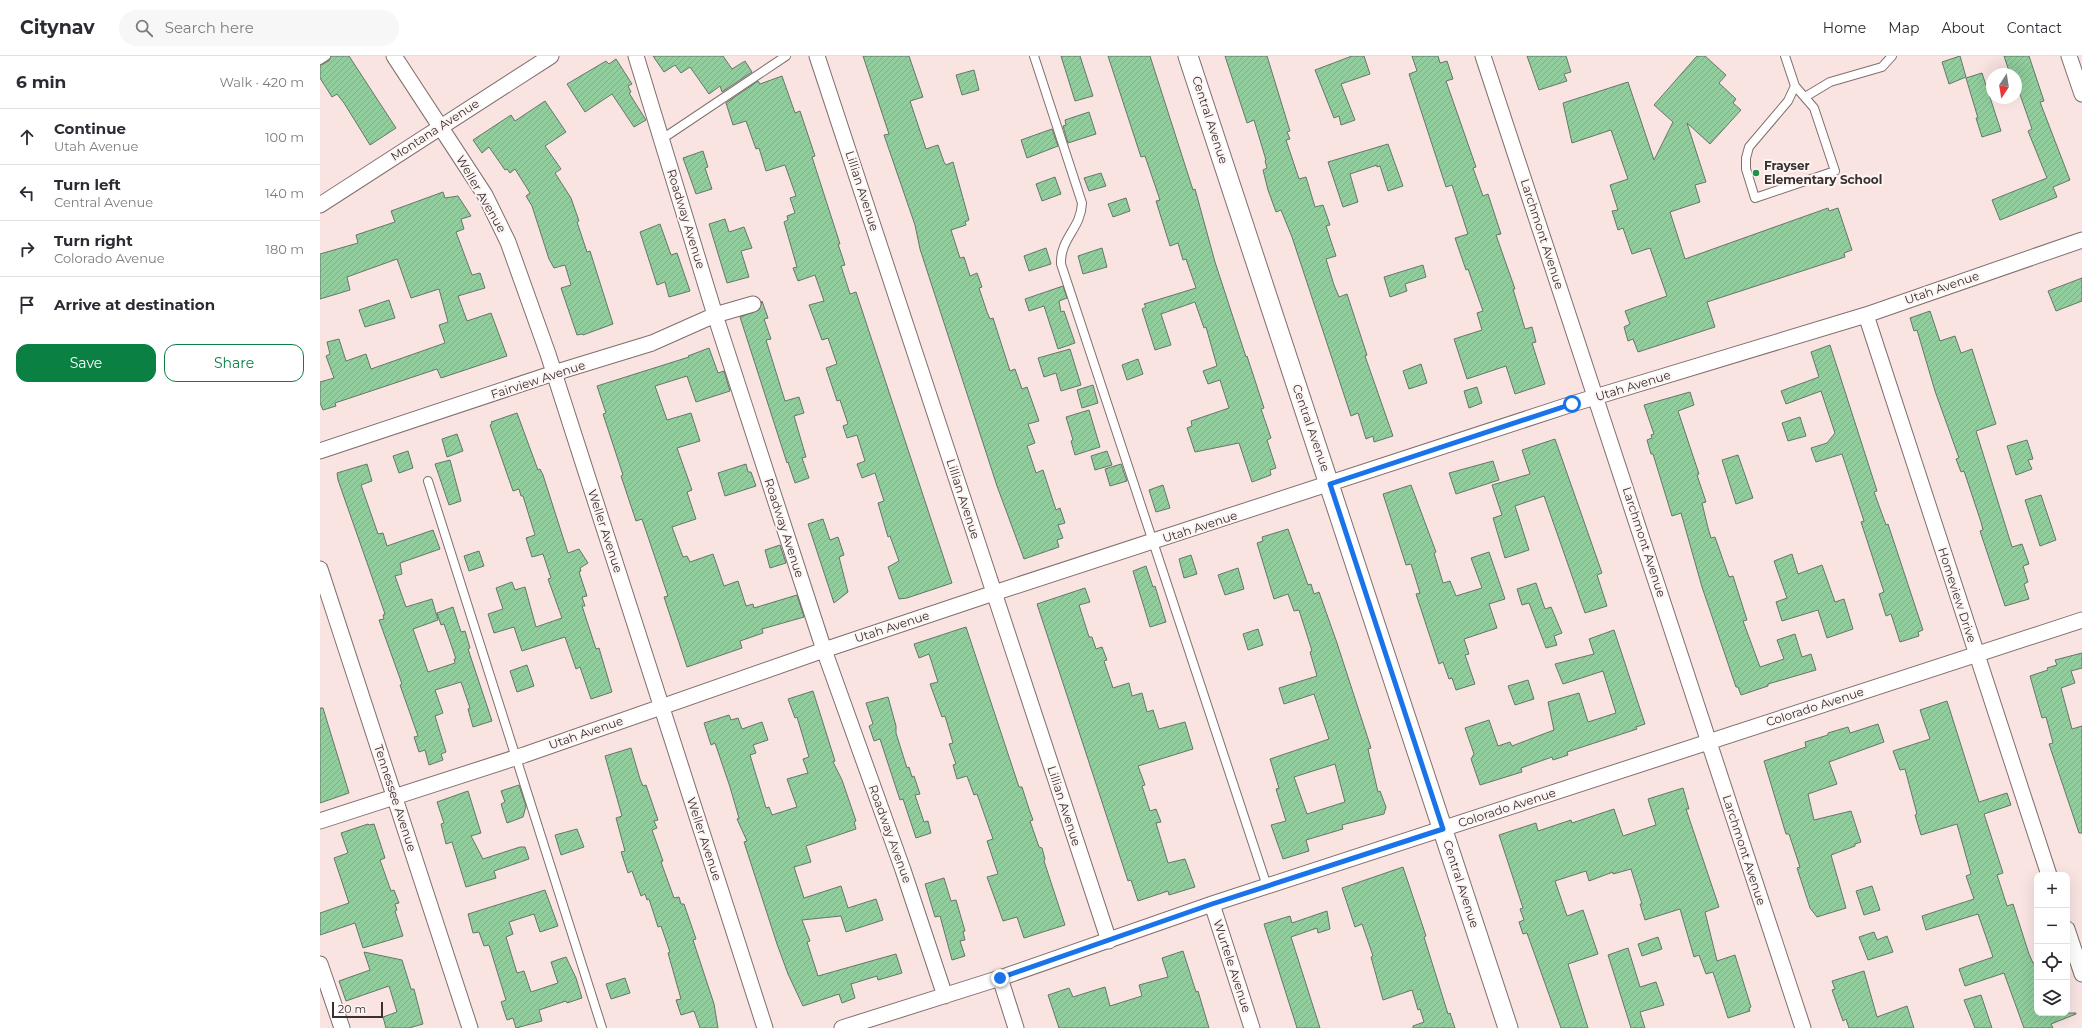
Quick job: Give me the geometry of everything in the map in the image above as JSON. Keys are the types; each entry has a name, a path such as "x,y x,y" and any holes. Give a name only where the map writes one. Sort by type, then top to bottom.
{"street":[{"name":"Weller Avenue","path":"394,56 485,195 508,242 554,373 765,1028"},
{"name":"Montana Avenue","path":"320,205 551,56"},
{"name":"Roadway Avenue","path":"636,56 715,315 824,650 903,870 945,996"},
{"name":"Lillian Avenue","path":"817,56 1109,941"},
{"name":"Central Avenue","path":"1188,56 1508,1028"},
{"name":"Larchmont Avenue","path":"1483,56 1803,1028"},
{"path":"2069,56 2082,94"},
{"name":"Utah Avenue","path":"320,821 516,757 824,650 994,593 1596,397 1866,315 2082,240"},
{"name":"Fairview Avenue","path":"320,451 554,373 652,343 715,315 753,304"},
{"name":"Homeview Drive","path":"1866,315 2048,872"},
{"name":"Tennessee Avenue","path":"320,569 470,1028"},
{"name":"Colorado Avenue","path":"842,1028 1000,978 1212,904 2082,620"},
{"name":"Wurtele Avenue","path":"1212,904 1252,1028"},
{"path":"2070,938 2082,974"},
{"path":"320,964 342,1028"},
{"path":"1000,978 1016,1028"}],"lane":[{"path":"320,60 326,56"},
{"path":"662,139 786,56"},
{"path":"1034,56 1082,203 1080,219 1062,247 1061,264 1267,886"},
{"path":"1784,56 1795,86 1814,108 1835,171 1756,198 1746,169 1746,158 1749,147 1788,101 1795,86"},
{"path":"1805,97 1830,82 1882,67 1892,56"},
{"path":"428,481 602,1028"}],"building":[{"path":"331,56 349,56 396,128 370,145 344,103 337,94 332,97 320,78 320,65 329,61"},
{"path":"653,56 723,56 732,69 745,61 752,72 722,92 720,86 709,94 690,67 681,73 675,65 664,72"},
{"path":"863,56 909,56 923,97 910,101 926,149 938,145 946,165 953,162 969,220 965,222 966,225 951,230 960,258 964,257 970,276 977,273 982,287 979,288 987,312 990,319 993,318 1010,371 1015,369 1022,389 1027,387 1039,421 1028,424 1035,443 1027,446 1036,473 1043,470 1056,510 1060,508 1065,523 1058,525 1063,538 1057,540 1059,547 1024,559 997,486 920,249 915,225 884,135 889,134"},
{"path":"1061,56 1080,56 1093,96 1075,101"},
{"path":"1108,56 1150,56 1193,190 1195,189 1215,262 1264,408 1261,409 1271,438 1267,440 1276,468 1270,470 1271,475 1252,482 1239,443 1195,452 1187,428 1192,426 1191,421 1229,408 1220,380 1208,384 1203,371 1217,366 1206,327 1204,328 1195,302 1161,314 1171,345 1155,350 1142,309 1146,307 1144,304 1196,288 1186,259 1183,260 1178,243 1170,246 1156,201 1160,200 1145,156 1141,157"},
{"path":"1225,56 1267,56 1290,131 1287,132 1290,139 1286,140 1299,179 1306,177 1315,207 1323,205 1330,225 1326,226 1336,256 1326,259 1334,285 1339,297 1347,294 1367,355 1365,356 1393,436 1374,442 1373,436 1366,439 1358,413 1351,416 1292,237 1281,210 1276,212 1268,190 1263,170 1267,168 1266,160 1254,120 1247,123"},
{"path":"1352,56 1364,56 1370,74 1341,84 1355,120 1341,125 1339,116 1334,118 1315,70"},
{"path":"1412,56 1438,56 1440,63 1447,61 1453,79 1446,81 1476,167 1473,168 1483,196 1488,194 1501,234 1496,235 1515,289 1513,289 1525,329 1532,327 1536,342 1532,343 1545,384 1515,394 1506,366 1467,379 1454,339 1482,330 1477,313 1483,311 1455,238 1468,234 1452,185 1446,187 1409,74 1417,71"},
{"path":"1527,56 1566,56 1571,72 1564,74 1567,81 1539,90"},
{"name":"Frayser Elementary School","path":"1697,56 1705,56 1726,75 1719,83 1736,99 1733,103 1741,110 1710,144 1687,123 1706,182 1695,185 1700,202 1670,212 1685,259 1828,208 1829,211 1838,208 1852,250 1844,253 1845,257 1707,302 1715,327 1638,352 1633,339 1628,341 1624,327 1630,324 1625,311 1667,296 1650,248 1632,254 1623,228 1618,230 1612,211 1618,210 1610,185 1628,179 1611,130 1572,143 1563,103 1628,82 1654,160 1673,122 1654,105"},
{"path":"1960,56 1966,77 1949,84 1942,62"},
{"path":"2004,56 2029,56 2044,101 2040,102 2070,180 2053,187 2057,197 2000,220 1992,200 2047,178 2028,131 2032,129 2022,100 2022,68 2008,68"},
{"path":"616,59 632,84 628,86 631,92 629,93 646,120 634,127 612,94 585,112 567,84 606,61 609,64"},
{"path":"974,70 979,90 962,95 956,75"},
{"path":"1982,73 1986,85 1986,104 1992,104 2001,131 1982,137 1966,78"},
{"path":"782,76 795,113 800,111 815,156 812,157 840,244 838,244 845,265 841,266 850,294 856,292 952,583 907,598 899,599 888,567 899,561 890,536 888,537 878,503 884,501 875,473 862,478 857,464 865,461 857,435 847,438 843,426 848,424 840,400 837,401 826,368 837,364 828,338 822,340 809,305 824,301 815,275 798,281 793,268 797,267 784,222 788,220 787,216 795,213 790,198 796,196 785,165 766,171 759,148 756,149 746,121 733,125 726,103 758,81 760,84"},
{"path":"545,101 566,132 545,146 561,169 555,173 571,198 587,252 590,251 613,324 583,335 577,335 561,288 571,285 565,265 554,268 549,259 532,206 526,196 530,193 515,169 510,173 507,169 505,170 489,147 482,153 473,140 511,115 515,121"},
{"path":"1089,112 1096,134 1068,143 1063,126 1066,125 1065,120"},
{"path":"1052,129 1058,146 1027,158 1021,140"},
{"path":"1388,144 1403,186 1388,191 1380,166 1377,167 1377,165 1350,174 1358,202 1343,207 1328,162"},
{"path":"703,151 708,167 705,168 712,189 696,194 683,158"},
{"path":"1101,173 1106,186 1089,191 1084,178"},
{"path":"1055,177 1061,194 1042,201 1036,184"},
{"path":"443,192 445,198 458,196 471,216 461,219 464,229 456,232 472,275 480,273 485,288 458,296 467,321 491,313 507,356 441,378 437,369 335,403 336,406 323,410 320,403 320,382 334,378 326,356 330,354 327,342 339,339 346,361 366,354 371,369 445,343 439,325 448,322 439,289 411,298 397,259 347,277 350,290 320,299 320,254 358,243 356,235 395,222 391,211"},
{"path":"1126,198 1130,211 1113,217 1108,204"},
{"path":"725,219 729,232 744,227 752,248 741,251 749,277 727,283 709,224"},
{"path":"660,224 671,255 677,253 690,291 669,297 665,282 657,285 640,232"},
{"path":"1046,248 1051,264 1029,271 1024,256"},
{"path":"1102,248 1107,267 1083,274 1078,256"},
{"path":"1423,265 1426,277 1405,284 1407,291 1390,297 1384,277"},
{"path":"2082,278 2082,301 2056,311 2048,291"},
{"path":"1063,286 1067,298 1059,301 1061,312 1064,311 1075,343 1058,349 1044,306 1029,311 1025,299"},
{"path":"389,300 395,318 365,327 359,310"},
{"path":"762,301 768,318 764,319 771,339 766,340 785,401 799,397 804,413 794,416 806,457 802,458 809,478 795,483 788,462 787,463 740,317 759,310"},
{"path":"1930,311 1940,341 1955,336 1961,353 1972,349 1996,424 1976,431 2012,547 2022,544 2029,564 2023,566 2028,582 2024,584 2029,599 2005,606 1980,531 1983,530 1981,522 1964,471 1961,472 1956,459 1959,458 1935,391 1917,330 1914,331 1910,318"},
{"path":"1830,345 1877,491 1874,492 1886,525 1888,524 1923,630 1918,632 1919,636 1900,642 1891,614 1886,616 1879,594 1884,592 1861,522 1864,521 1842,454 1816,462 1811,448 1827,443 1835,433 1821,391 1786,404 1781,391 1819,377 1811,352"},
{"path":"709,348 718,373 724,371 730,391 696,402 687,376 655,386 667,420 691,413 700,441 677,448 692,490 687,492 696,519 672,527 683,557 687,556 690,562 713,554 724,586 738,581 746,606 753,604 754,608 797,595 804,617 762,629 763,633 740,641 742,648 687,667 664,597 668,596 642,519 636,521 621,476 623,475 603,414 606,413 597,386 689,357 688,356"},
{"path":"1070,349 1081,385 1061,391 1056,373 1044,377 1038,358"},
{"path":"1138,359 1143,374 1127,380 1122,365"},
{"path":"1421,364 1427,383 1409,389 1403,371"},
{"path":"1093,385 1098,403 1082,408 1077,390"},
{"path":"1477,387 1482,403 1469,408 1464,391"},
{"path":"1690,392 1694,405 1678,411 1699,474 1697,475 1706,502 1702,503 1711,538 1715,537 1729,577 1733,576 1747,620 1743,621 1760,667 1784,659 1777,640 1795,634 1802,657 1811,654 1816,670 1768,684 1768,686 1741,695 1738,687 1736,687 1702,587 1681,513 1672,516 1653,454 1651,454 1647,440 1652,438 1651,435 1654,434 1644,405"},
{"path":"1089,410 1100,447 1075,455 1071,441 1073,440 1066,417"},
{"path":"517,413 538,470 540,469 543,475 568,553 579,549 588,563 580,568 581,571 579,572 587,596 582,597 585,606 582,606 596,649 599,648 612,692 591,699 580,667 576,669 565,637 522,651 514,627 494,633 488,614 503,609 496,588 512,582 515,590 525,587 536,627 562,618 548,579 551,578 543,554 532,557 526,538 535,535 523,496 521,496 519,489 513,491 490,425 492,424 491,422"},
{"path":"1800,417 1806,436 1788,441 1782,423"},
{"path":"457,434 463,451 447,457 442,439"},
{"path":"1555,439 1602,573 1597,575 1607,606 1585,613 1544,496 1515,506 1529,550 1505,558 1493,518 1502,515 1492,485 1530,474 1522,450"},
{"path":"2027,440 2033,459 2028,460 2032,469 2016,475 2007,446"},
{"path":"408,451 413,468 399,473 393,456"},
{"path":"1107,451 1112,465 1095,470 1091,456"},
{"path":"1738,455 1753,498 1736,504 1722,460"},
{"path":"450,460 461,501 449,505 435,464"},
{"path":"1493,461 1499,480 1456,494 1449,473"},
{"path":"367,464 372,481 361,485 378,534 383,533 387,546 433,530 440,549 400,563 402,574 395,576 406,607 432,599 438,620 413,629 428,672 455,663 454,659 456,659 444,624 441,625 437,613 453,607 461,632 465,631 470,648 468,649 492,721 473,727 468,709 470,708 461,682 435,690 443,713 435,716 446,752 441,754 443,760 429,765 425,750 419,752 414,737 418,736 400,685 402,684 379,620 384,619 383,615 385,614 338,480 337,473"},
{"path":"746,464 748,472 751,472 756,486 725,496 718,473"},
{"path":"1121,464 1127,481 1110,486 1105,469"},
{"path":"1163,485 1170,508 1156,512 1149,490"},
{"path":"1411,485 1436,552 1434,553 1443,583 1450,581 1456,596 1482,588 1471,558 1489,552 1505,599 1489,604 1497,628 1464,639 1469,654 1465,655 1475,684 1456,690 1452,678 1449,679 1443,662 1439,664 1416,594 1420,593 1411,564 1406,565 1383,494"},
{"path":"2041,495 2056,540 2040,546 2025,500"},
{"path":"823,519 830,540 838,537 844,555 839,557 848,592 834,603 808,524"},
{"path":"1288,529 1308,585 1311,584 1314,594 1319,592 1371,748 1368,749 1378,792 1380,791 1386,807 1384,814 1342,825 1343,829 1306,840 1309,851 1283,859 1271,825 1286,821 1276,789 1279,788 1270,759 1329,739 1314,694 1284,704 1279,688 1317,676 1310,652 1312,651 1299,610 1294,611 1288,594 1274,599 1257,543 1263,541 1262,537","holes":["1335,764 1345,802 1307,814 1294,777"]},
{"path":"780,545 786,563 770,568 765,550"},
{"path":"479,551 484,566 469,571 464,556"},
{"path":"1792,554 1798,574 1822,565 1835,602 1844,599 1853,629 1827,638 1818,610 1782,621 1776,602 1787,598 1774,561"},
{"path":"1191,555 1197,574 1184,578 1179,559"},
{"path":"1146,566 1153,587 1155,586 1166,622 1150,627 1133,571"},
{"path":"1238,568 1244,589 1225,595 1218,575"},
{"path":"1536,583 1545,609 1551,607 1562,633 1554,636 1557,645 1546,648 1529,603 1522,605 1517,589"},
{"path":"1085,588 1090,602 1079,605 1089,637 1092,637 1096,649 1102,647 1107,660 1104,661 1113,688 1129,683 1132,696 1142,693 1147,712 1153,710 1159,729 1185,722 1193,749 1138,766 1145,785 1142,786 1150,811 1156,809 1161,822 1156,823 1168,863 1185,859 1195,887 1169,895 1168,891 1138,901 1131,880 1128,881 1037,604"},
{"path":"966,627 1019,787 1022,787 1033,820 1030,821 1039,847 1042,848 1045,859 1044,861 1065,925 1024,938 1017,917 1003,921 987,877 998,874 987,841 993,839 977,794 974,795 967,776 957,779 953,765 956,764 949,744 953,743 945,716 942,717 930,684 938,682 929,654 919,658 914,644"},
{"path":"1258,629 1263,645 1248,650 1243,634"},
{"path":"1614,630 1645,724 1636,727 1637,729 1567,752 1568,755 1553,760 1552,757 1521,768 1522,772 1480,785 1471,759 1474,754 1465,728 1489,720 1498,746 1510,742 1512,746 1554,730 1548,702 1579,693 1588,722 1616,713 1603,671 1563,684 1555,664 1594,654 1589,639"},
{"path":"2082,653 2082,668 2071,671 2075,683 2061,688 2072,729 2082,726 2082,833 2079,833 2049,744 2053,743 2046,717 2042,718 2030,676 2048,670 2047,668 2057,665 2055,660"},
{"path":"527,665 534,686 517,692 510,671"},
{"path":"1528,680 1534,699 1515,705 1508,686"},
{"path":"813,691 835,761 833,762 842,780 856,821 854,822 856,829 806,846 811,862 794,867 804,898 841,886 848,908 876,899 883,920 846,932 841,916 802,920 810,941 807,942 818,976 896,954 902,973 878,980 877,976 851,984 855,998 842,1003 839,994 803,1006 788,974 777,944 744,842 747,841 737,819 739,818 730,787 715,743 711,745 704,723 729,715 731,720 738,718 742,729 762,722 768,740 753,745 756,753 750,755 766,808 769,807 772,815 797,807 787,779 808,773 803,759 809,757 797,717 795,718 788,699"},
{"path":"888,697 896,726 896,733 907,768 909,767 912,777 914,776 920,794 915,795 924,822 928,821 931,833 916,838 903,799 900,800 880,739 874,741 869,726 873,724 866,703"},
{"path":"1947,701 1979,802 2007,793 2011,805 1984,814 2003,873 1997,875 2007,906 2013,904 2029,954 2034,962 2034,1016 2070,1016 2070,1013 2076,1013 2076,1014 2051,1024 2053,1028 2024,1028 2004,973 1965,986 1959,969 1993,957 1978,914 1926,930 1922,916 1974,899 1966,876 1971,874 1957,824 1921,835 1905,769 1900,770 1893,751 1930,739 1920,710"},
{"path":"320,708 323,708 349,793 320,803"},
{"path":"1878,724 1884,742 1829,762 1837,784 1808,794 1814,820 1851,811 1861,842 1855,844 1855,846 1831,855 1846,908 1817,917 1810,908 1797,868 1800,867 1789,834 1786,834 1764,761 1806,747 1805,742 1828,735 1828,733 1848,727 1850,733"},
{"path":"631,748 640,779 643,786 646,785 658,820 654,821 657,828 652,830 663,861 661,862 674,898 679,897 681,904 684,904 696,939 693,940 714,1004 718,1028 700,1028 694,1011 681,1015 676,1000 681,999 668,953 670,952 661,926 658,927 649,899 647,900 645,894 641,896 632,871 628,873 621,852 625,851 616,818 622,816 605,756"},
{"path":"519,785 526,806 523,817 507,823 501,804 505,802 501,791"},
{"path":"1683,788 1689,809 1686,809 1719,907 1705,912 1717,961 1735,955 1751,1007 1749,1008 1750,1011 1728,1018 1713,972 1706,974 1699,955 1694,957 1680,909 1645,920 1640,904 1642,904 1631,869 1613,874 1613,872 1589,881 1586,871 1555,881 1567,916 1583,910 1598,954 1568,964 1588,1028 1561,1028 1527,933 1523,934 1519,922 1524,920 1520,909 1523,908 1499,835 1536,823 1538,831 1571,820 1572,823 1614,809 1623,836 1656,825 1648,799"},
{"path":"468,791 481,833 471,836 483,859 520,847 525,847 529,859 494,871 496,878 466,887 452,842 446,844 441,824 444,823 437,802"},
{"path":"368,824 374,824 385,858 380,860 391,891 394,890 399,903 395,904 397,910 395,911 403,936 363,948 355,923 320,935 320,913 349,903 334,858 348,853 341,833"},
{"path":"577,829 584,847 561,855 555,835"},
{"path":"1403,867 1426,936 1424,937 1448,1014 1450,1013 1455,1028 1413,1028 1413,1026 1424,1022 1420,1009 1418,1010 1412,990 1383,1000 1371,957 1373,956 1362,924 1355,927 1342,888"},
{"path":"944,878 951,901 956,900 965,931 963,932 965,940 960,941 965,956 952,960 940,916 935,917 925,884"},
{"path":"1872,886 1880,910 1864,915 1856,891"},
{"path":"545,890 558,926 540,932 534,914 509,922 513,934 506,937 517,973 524,971 531,992 558,983 551,962 566,957 576,978 582,998 567,1003 566,1001 539,1010 542,1021 516,1028 513,1018 507,1020 501,1002 506,1000 489,945 484,946 479,932 473,933 468,914"},
{"path":"1327,911 1330,929 1318,933 1317,928 1291,937 1320,1028 1297,1028 1264,924 1290,916 1292,923"},
{"path":"1874,932 1877,940 1887,936 1893,952 1868,960 1859,937"},
{"path":"1658,937 1662,949 1642,956 1638,944"},
{"path":"1628,948 1640,987 1656,982 1664,1005 1640,1012 1645,1028 1631,1028 1608,955"},
{"path":"1183,951 1196,992 1198,991 1209,1028 1059,1028 1048,995 1069,988 1073,997 1105,987 1110,1006 1142,996 1139,985 1168,977 1162,958"},
{"path":"364,952 402,960 411,989 414,989 423,1024 409,1028 386,1028 383,1017 397,1012 389,986 346,1001 339,981 370,970"},
{"path":"1864,971 1877,1017 1907,1006 1914,1028 1849,1028 1846,1019 1843,1021 1832,990 1835,989 1832,981"},
{"path":"625,978 630,993 611,999 606,984"},
{"path":"1981,995 1992,1028 1975,1028 1964,1000"}],"place":[{"name":"Frayser Elementary School","path":"1756,173"}],"route":[{"path":"1000,978 1212,904 1443,829 1330,484 1528,420 1572,404"}]}
